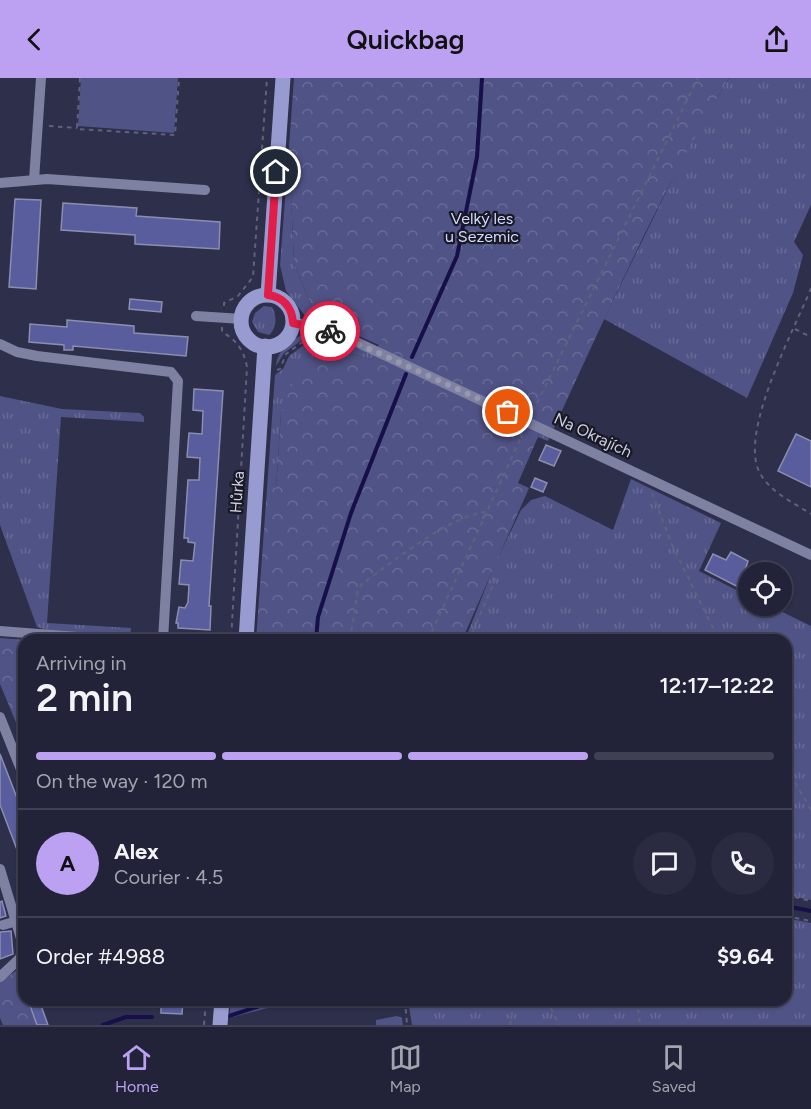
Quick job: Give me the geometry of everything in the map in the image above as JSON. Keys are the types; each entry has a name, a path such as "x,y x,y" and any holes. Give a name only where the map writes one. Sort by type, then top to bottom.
{"main road":[{"path":"268,295 283,78"},
{"path":"268,295 285,303 292,313 293,323 284,340 265,346 247,337 242,319 250,302 268,295"},
{"name":"Hůrka","path":"246,634 265,346"},
{"path":"220,1025 222,1006"}],"street":[{"path":"34,180 41,78"},
{"path":"0,183 34,180 206,190"},
{"path":"196,316 242,319"},
{"name":"Na Okrajích","path":"293,323 332,331 811,555"},
{"path":"0,344 16,352 37,356 171,372 178,381 163,634"},
{"path":"0,631 39,634"},
{"path":"0,717 18,762"},
{"path":"0,869 3,887 18,925"},
{"path":"3,925 17,921"},
{"path":"0,977 18,962"}],"path":[{"path":"77,128 80,78"},
{"path":"38,125 175,135 179,78"},
{"path":"231,634 247,368 245,356 239,346 222,332 224,303 238,296 253,277 267,78"},
{"path":"431,634 489,511 528,421 698,78"},
{"path":"811,288 762,402 754,448 759,473 771,488 811,514"},
{"path":"795,329 811,337"},
{"path":"247,368 280,369 286,354 306,340 327,344 332,331"},
{"path":"653,480 652,491 673,547 716,634"},
{"path":"351,634 358,590 362,584 420,543 466,517 489,511"},
{"path":"472,634 496,578"},
{"path":"792,777 811,810"},
{"path":"792,896 811,901"},
{"path":"792,917 811,921"},
{"path":"204,1025 206,1006"},
{"path":"405,1006 407,1025"},
{"path":"510,1025 514,1006"},
{"path":"550,1006 559,1025"},
{"path":"638,1006 640,1025"}],"green space":[{"path":"81,78 178,78 174,133 78,126"},
{"name":"Velký les u Sezemic","path":"294,78 729,78 656,211 548,441 538,437 518,483 529,488 465,634 256,634 267,488 276,488 281,413 301,362 317,353 332,355 338,351 372,359 382,338 312,307 294,263 289,147"},
{"path":"729,78 811,78 811,205 794,242 803,255 793,293 747,398 604,319 690,143"},
{"path":"289,147 294,263 312,307 382,337 379,345 334,325 306,317 286,291 280,265"},
{"path":"264,306 272,307 275,314 275,325 269,335 258,332 252,322 255,313"},
{"path":"302,335 327,337 324,340 305,338 284,353 276,366 279,355 287,345"},
{"path":"333,339 375,354 372,359 338,351 332,355 317,353 281,413 276,488 267,488 275,375 283,369 289,356 305,344 329,347"},
{"path":"0,396 62,409 140,413 144,417 144,422 61,417 47,623 131,628 130,634 78,634 52,632 37,627 0,525"},
{"path":"631,479 721,523 699,571 738,591 738,616 790,616 811,626 811,900 792,896 792,634 467,634 495,564 521,510 531,500 545,496 613,530"},
{"path":"0,638 18,639 18,728 0,684"},
{"path":"792,919 811,923 811,1025 412,1025 409,1006 792,1006"},
{"path":"17,970 18,1006 30,1006 37,1025 3,1025 0,1018 0,982"},
{"path":"230,1006 276,1006 229,1018"},
{"path":"397,1016 402,1018 403,1025 376,1025 376,1020"}],"building":[{"path":"15,199 41,200 36,289 9,287"},
{"path":"63,203 137,208 136,216 220,222 219,249 135,244 135,235 61,230"},
{"path":"130,299 162,302 161,312 129,309"},
{"path":"67,320 134,326 134,333 188,337 186,356 73,346 73,350 64,350 64,345 29,342 30,324 67,327"},
{"path":"194,389 223,391 209,606 211,606 210,630 178,628 178,623 176,623 179,607 185,608 188,602 189,585 179,584 181,560 193,561 195,543 188,542 188,538 184,538 188,480 199,480 200,458 187,457 189,433 202,434 203,411 193,410"},
{"path":"796,434 811,441 811,487 778,471"},
{"path":"546,445 561,451 554,466 539,460"},
{"path":"535,478 547,483 543,492 531,487"},
{"path":"731,552 748,561 738,562 738,587 705,570 713,554 726,560"},
{"path":"0,754 18,800 18,852 0,805"},
{"path":"2,901 6,916 0,918 0,902"},
{"path":"11,931 13,954 0,959 0,932"},
{"path":"30,1006 41,1006 48,1025 37,1025"},
{"path":"161,1006 183,1006 182,1014 161,1013"}],"waterway":[{"path":"412,357 457,256 477,157 482,78"},
{"path":"317,634 318,617 351,513 406,374"},
{"path":"792,907 811,911"},
{"path":"229,1016 260,1006"},
{"path":"103,1025 126,1017 152,1017"}],"way so far":[{"path":"330,331 508,412"}],"route":[{"path":"276,172 268,295 285,303 292,313 293,323 330,331"}]}
